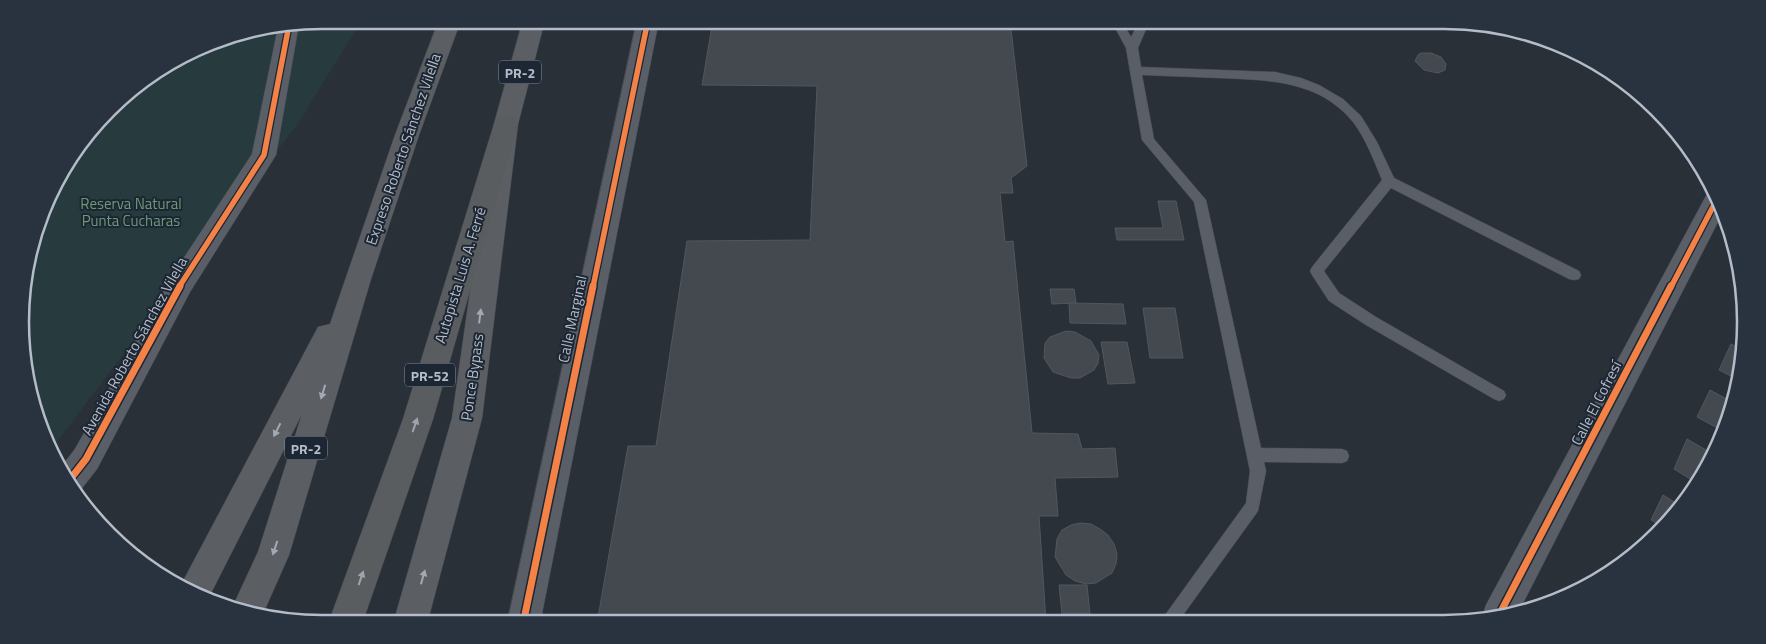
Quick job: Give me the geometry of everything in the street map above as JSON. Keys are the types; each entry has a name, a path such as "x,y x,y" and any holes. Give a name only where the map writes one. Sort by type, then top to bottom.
{"highway":[{"name":"Expreso Roberto Sánchez Vilella","path":"358,279 407,135 447,29"},
{"name":"PR-2","path":"506,124 532,29"},
{"name":"Ponce Bypass","path":"412,615 467,418 506,124"},
{"name":"Autopista Luis A. Ferré","path":"348,615 418,419 506,124"},
{"path":"197,587 358,279"},
{"name":"PR-2","path":"250,606 273,555 358,279"}],"street":[{"name":"Calle Marginal","path":"525,615 646,29"},
{"name":"Avenida Roberto Sánchez Vilella","path":"73,476 86,459 180,284 264,155 288,31"},
{"name":"Calle El Cofresí","path":"1502,610 1713,206"}],"lane":[{"path":"1121,29 1132,48 1148,140 1200,200 1258,471 1253,506 1173,615"},
{"path":"1132,48 1142,29"},
{"path":"1137,71 1275,76 1316,88 1339,102 1357,119 1371,142 1388,182 1574,275"},
{"path":"1388,182 1317,271 1334,297 1371,321 1499,395"},
{"path":"1255,456 1342,456"}],"green space":[{"name":"Reserva Natural Punta Cucharas","path":"356,29 299,122 55,444 44,416 31,360 29,303 31,284 39,246 51,210 68,175 89,143 143,89 175,68 210,51 246,39 284,31"}],"building":[{"path":"711,29 1011,29 1027,166 1011,178 1013,193 1000,193 1005,242 1013,241 1032,433 1078,434 1082,449 1115,448 1118,477 1055,478 1058,516 1039,516 1046,615 598,615 628,446 656,446 687,241 810,240 817,86 702,85"},
{"path":"1421,53 1431,53 1441,57 1446,64 1445,70 1438,73 1424,70 1415,61"},
{"path":"1158,201 1176,201 1184,240 1117,240 1115,228 1163,228"},
{"path":"1050,289 1074,289 1076,303 1052,304"},
{"path":"1069,303 1123,304 1126,324 1070,323"},
{"path":"1143,308 1175,308 1183,358 1150,358"},
{"path":"1066,331 1075,332 1091,341 1099,355 1098,363 1094,370 1080,378 1071,378 1053,372 1044,358 1045,343 1050,337"},
{"path":"1101,342 1127,342 1135,383 1108,384"},
{"path":"1731,344 1736,347 1732,377 1719,370"},
{"path":"1710,390 1727,399 1717,428 1697,417"},
{"path":"1687,439 1708,451 1691,480 1674,469"},
{"path":"1663,495 1675,503 1657,523 1651,520"},
{"path":"1080,523 1091,524 1108,535 1114,544 1117,554 1116,564 1112,573 1096,583 1086,584 1075,581 1066,575 1055,557 1057,539 1062,530"},
{"path":"1059,585 1087,585 1090,614 1062,614"}],"cycle path":[{"path":"525,615 646,29"},
{"path":"73,476 86,459 181,284 264,155 288,31"},
{"path":"1502,610 1713,206"}]}
